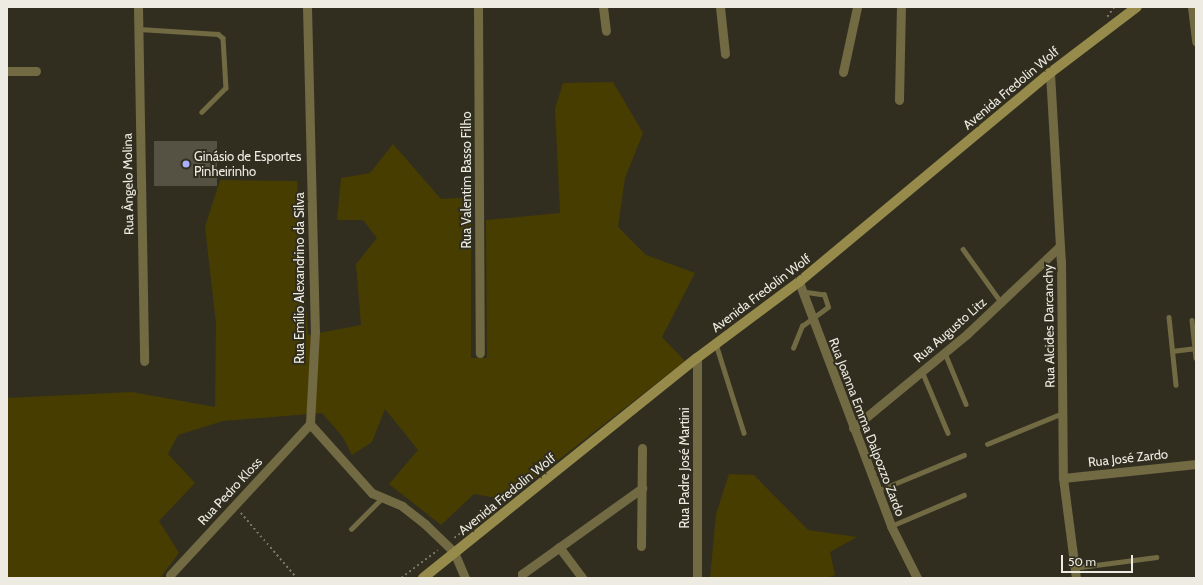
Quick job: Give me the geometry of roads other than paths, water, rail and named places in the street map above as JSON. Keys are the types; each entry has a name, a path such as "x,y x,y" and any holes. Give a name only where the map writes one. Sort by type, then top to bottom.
{"main road":[{"name":"Avenida Fredolin Wolf","path":"1111,24 1121,7"},
{"name":"Avenida Fredolin Wolf","path":"423,578 698,358 799,282 1050,73 1111,24 1137,7"}],"street":[{"name":"Rua Ângelo Molina","path":"138,7 144,361"},
{"name":"Rua Emílio Alexandrino da Silva","path":"307,7 315,331 310,424"},
{"name":"Rua Valentim Basso Filho","path":"478,7 480,353"},
{"path":"603,7 606,31"},
{"path":"720,7 725,54"},
{"path":"843,72 857,7"},
{"path":"899,100 901,7"},
{"path":"1191,9 1196,42"},
{"path":"7,71 36,71"},
{"name":"Rua Alcides Darcanchy","path":"1050,73 1060,246 1064,478 1073,568 1076,578"},
{"name":"Rua Augusto Litz","path":"853,428 945,353 1060,246"},
{"name":"Rua Joanna Emma Dalpozzo Zardo","path":"799,282 878,491 892,526 917,578"},
{"name":"Rua Padre José Martini","path":"697,578 698,358"},
{"path":"310,424 372,492 382,498 402,506 454,552 465,578"},
{"name":"Rua Pedro Kloss","path":"170,576 310,424"},
{"path":"641,546 642,448"},
{"name":"Rua José Zardo","path":"1064,478 1196,464"},
{"path":"522,578 559,548 642,488"},
{"path":"559,548 582,578"}],"lane":[{"path":"139,29 218,34 224,38 226,88 202,112"},
{"path":"963,249 1001,302"},
{"path":"793,348 798,332 812,318 825,312 828,300 818,292 802,292"},
{"path":"1169,317 1176,385"},
{"path":"1192,320 1196,358"},
{"path":"716,344 744,433"},
{"path":"1172,351 1195,348"},
{"path":"945,353 966,404"},
{"path":"922,371 948,433"},
{"path":"987,444 1063,413"},
{"path":"878,491 964,455"},
{"path":"892,526 964,496"},
{"path":"351,529 382,498"},
{"path":"1073,568 1156,557"}],"place":[{"name":"Ginásio de Esportes Pinheirinho","path":"186,164"}]}
